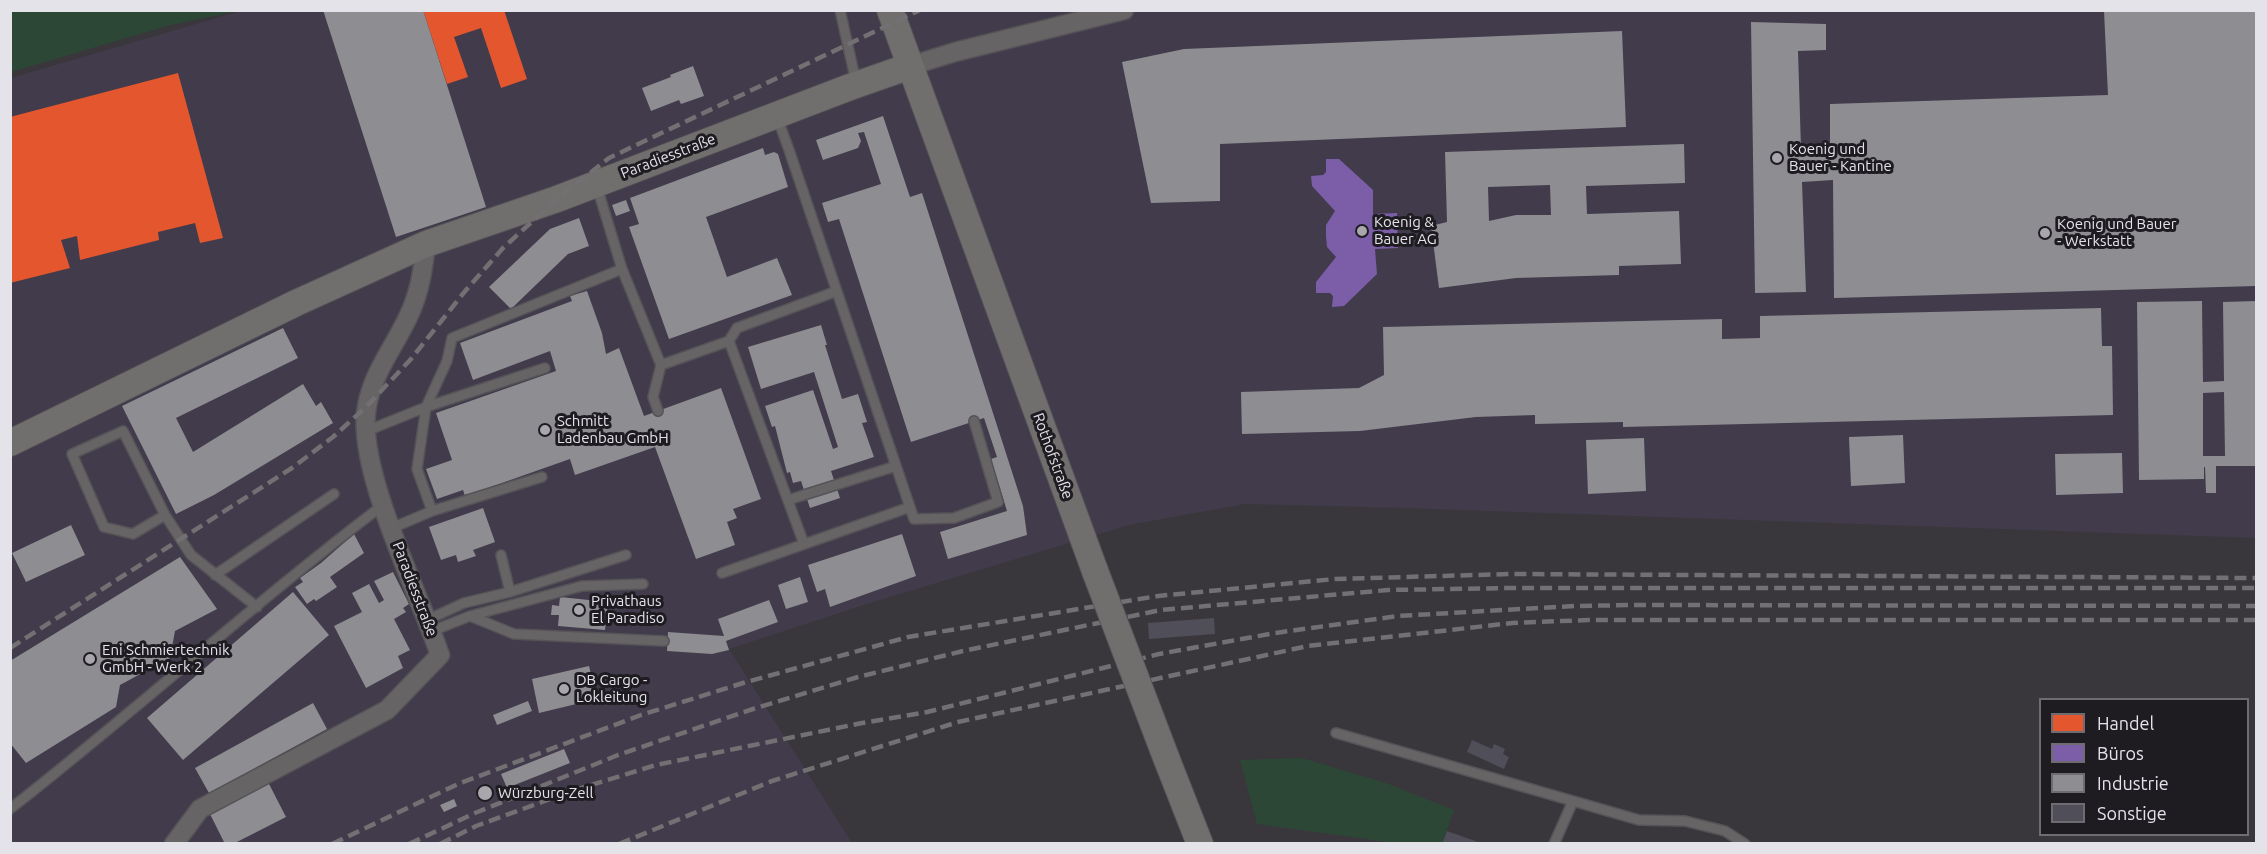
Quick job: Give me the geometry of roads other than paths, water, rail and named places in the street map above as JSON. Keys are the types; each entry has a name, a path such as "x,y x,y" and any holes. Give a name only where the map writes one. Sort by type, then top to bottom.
{"street":[{"name":"Rothofstraße","path":"890,10 1095,571 1200,843"},
{"path":"910,66 954,52 1124,10"},
{"name":"Paradiesstraße","path":"10,443 296,303 426,244 910,66"},
{"name":"Paradiesstraße","path":"174,843 200,809 387,710 440,655 383,505 364,432 366,407 374,380 410,315 421,282 426,244"}],"lane":[{"path":"840,10 857,84"},
{"path":"776,115 914,519 954,518 998,502 974,421"},
{"path":"596,183 622,269 661,364 653,397 658,411"},
{"path":"432,511 417,469 426,407 447,361 452,338 622,269"},
{"path":"661,364 729,341 737,328 837,291"},
{"path":"729,341 804,544"},
{"path":"364,432 426,407 545,368"},
{"path":"165,515 133,534 104,527 72,454 123,431 165,515 191,555 256,607"},
{"path":"788,500 896,466"},
{"path":"392,528 432,511 542,477"},
{"path":"215,575 334,494"},
{"path":"10,809 126,717 322,552 383,505"},
{"path":"722,573 910,507"},
{"path":"501,555 510,592"},
{"path":"430,626 464,603 510,592 626,555"},
{"path":"430,626 582,586 643,584"},
{"path":"470,616 514,634 664,641"},
{"path":"1336,733 1639,820 1685,821 1725,831 1745,843"},
{"path":"1554,843 1573,801"}],"railway":[{"path":"10,648 292,468 333,437 366,407 411,359 503,248 557,199 609,158 920,10"},
{"path":"332,844 458,784 641,715 743,683 908,637 1158,596 1335,579 1510,574 2256,578"},
{"path":"409,844 475,813 618,755 753,709 858,677 963,651 1161,610 1388,590 2256,588"},
{"path":"440,844 476,826 575,790 656,765 927,712 1159,654 1275,633 1398,616 1632,605 2256,606"},
{"path":"619,844 772,781 958,722 1308,646 1512,623 1588,620 2256,620"}],"place":[{"name":"Koenig und Bauer - Kantine","path":"1777,158"},
{"name":"Koenig & Bauer AG","path":"1362,231"},
{"name":"Koenig und Bauer - Werkstatt","path":"2045,233"},
{"name":"Schmitt Ladenbau GmbH","path":"545,430"},
{"name":"Privathaus El Paradiso","path":"579,610"},
{"name":"Eni Schmiertechnik GmbH - Werk 2","path":"90,659"},
{"name":"DB Cargo - Lokleitung","path":"564,689"},
{"name":"Würzburg-Zell","path":"485,793"}]}
